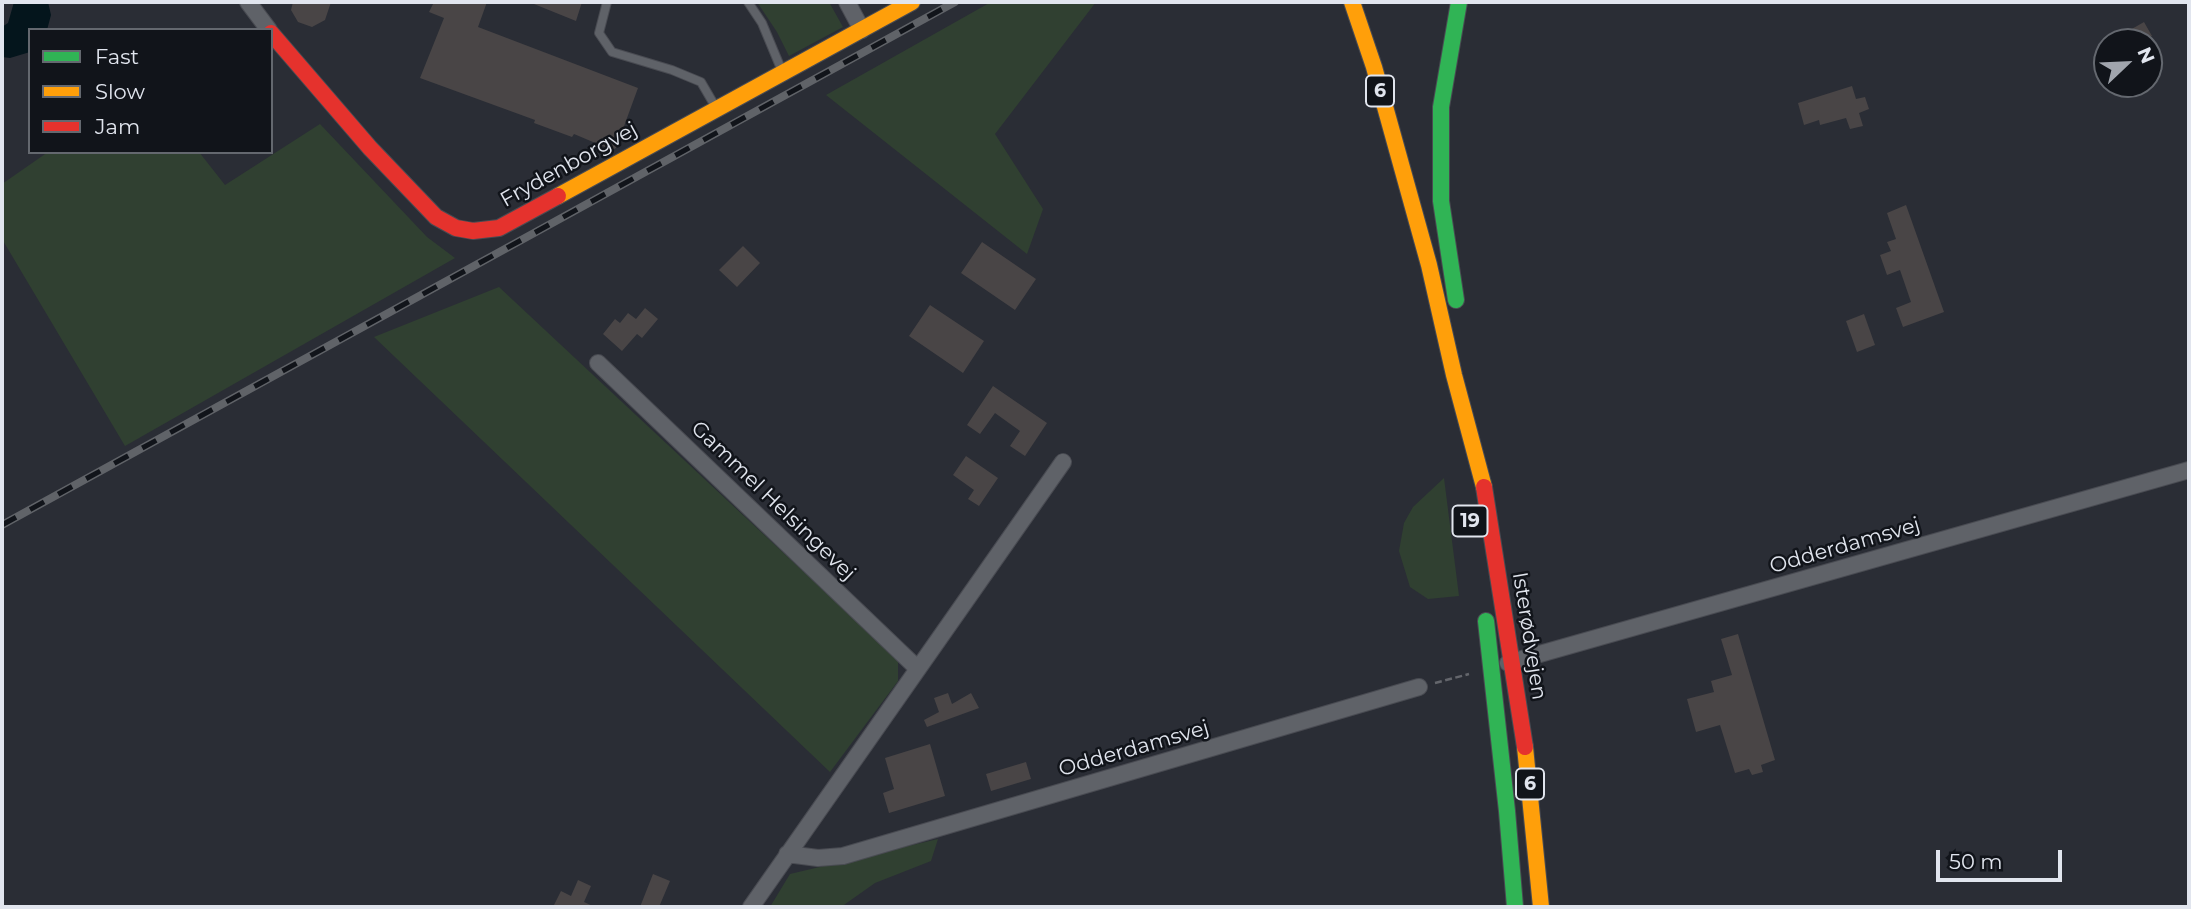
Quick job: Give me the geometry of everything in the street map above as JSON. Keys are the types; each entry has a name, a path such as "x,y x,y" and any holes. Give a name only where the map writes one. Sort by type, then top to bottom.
{"main road":[{"name":"Frydenborgvej","path":"273,35 361,138 436,217 456,228 473,231 499,228 912,2"},
{"name":"Isterødvejen","path":"1352,2 1374,67 1429,265 1454,375 1482,474 1530,783 1541,907"},
{"path":"1458,313 1441,201 1441,107 1459,2"},
{"path":"1366,99 1405,181"},
{"path":"1465,351 1482,474"},
{"name":"Isterødvejen","path":"1454,375 1456,436 1461,463"},
{"name":"Isterødvejen","path":"1483,600 1515,907"}],"street":[{"name":"Frydenborgvej","path":"248,2 268,28"},
{"path":"847,2 862,30"},
{"name":"Gammel Helsingevej","path":"598,363 918,669"},
{"path":"751,907 1063,462"},
{"name":"Odderdamsvej","path":"1492,667 2189,470"},
{"name":"Odderdamsvej","path":"787,854 818,858 843,856 1419,687"}],"lane":[{"path":"607,2 599,33 612,52 672,70 701,82 716,108"},
{"path":"748,2 762,23 782,73"}],"path":[{"path":"1419,687 1492,667"}],"green space":[{"path":"757,2 829,2 843,27 789,56"},
{"path":"991,2 1096,2 995,134 1043,209 1027,254 826,95"},
{"path":"320,124 427,237 455,258 125,446 2,239 2,184 45,154 201,154 225,185"},
{"path":"499,287 898,660 898,681 830,772 374,337"},
{"path":"1444,478 1459,596 1428,599 1410,587 1399,551 1404,523 1413,507"},
{"path":"938,839 931,861 875,883 841,907 770,907 790,874"}],"shaded area":[{"path":"14,2 48,2 51,15 48,28 28,28 28,53 10,58 2,57 2,27 8,23"}],"building":[{"path":"293,2 331,2 325,20 312,27 298,22 291,10"},
{"path":"434,2 487,2 478,27 638,88 616,148 612,150 574,134 572,137 534,123 535,120 420,78 444,18 429,12"},
{"path":"529,2 582,2 576,21"},
{"path":"2144,22 2147,28 2134,28"},
{"path":"1852,86 1856,99 1865,97 1869,109 1859,113 1863,126 1850,129 1846,118 1820,125 1819,120 1804,125 1798,103"},
{"path":"1906,205 1944,312 1903,327 1896,308 1911,302 1900,270 1887,275 1880,255 1891,251 1887,242 1896,239 1887,213"},
{"path":"982,242 1036,279 1015,310 961,273"},
{"path":"743,246 760,263 737,287 719,270"},
{"path":"930,305 984,341 963,373 909,336"},
{"path":"645,308 658,319 642,338 637,334 622,351 603,334 615,319 620,323 628,313 636,319"},
{"path":"1864,314 1875,345 1857,352 1846,321"},
{"path":"993,386 1047,423 1025,456 1010,446 1020,431 995,413 980,434 967,425"},
{"path":"966,456 998,478 979,506 968,499 974,490 953,475"},
{"path":"1738,634 1775,760 1761,765 1763,772 1752,775 1749,769 1735,773 1720,725 1696,732 1687,699 1714,692 1711,681 1732,675 1721,639"},
{"path":"948,693 952,704 971,693 979,708 927,727 924,720 939,712 934,698"},
{"path":"930,744 945,796 889,813 883,793 894,789 885,758"},
{"path":"1026,762 1031,779 991,791 986,774"},
{"path":"653,874 670,881 659,907 640,907"},
{"path":"578,880 591,886 584,902 595,907 553,907 561,891 571,896"}],"railway":[{"path":"2,525 955,2"}],"traffic: fast":[{"path":"1456,300 1441,201 1441,107 1459,2"},
{"path":"1486,621 1515,907"}],"traffic: slow":[{"path":"558,196 912,2"},
{"path":"1352,2 1374,67 1429,265 1454,375 1484,487"},
{"path":"1525,747 1541,907"}],"traffic: jam":[{"path":"273,35 370,148 436,217 456,228 473,231 499,228 558,196"},
{"path":"1484,487 1525,747"}]}
